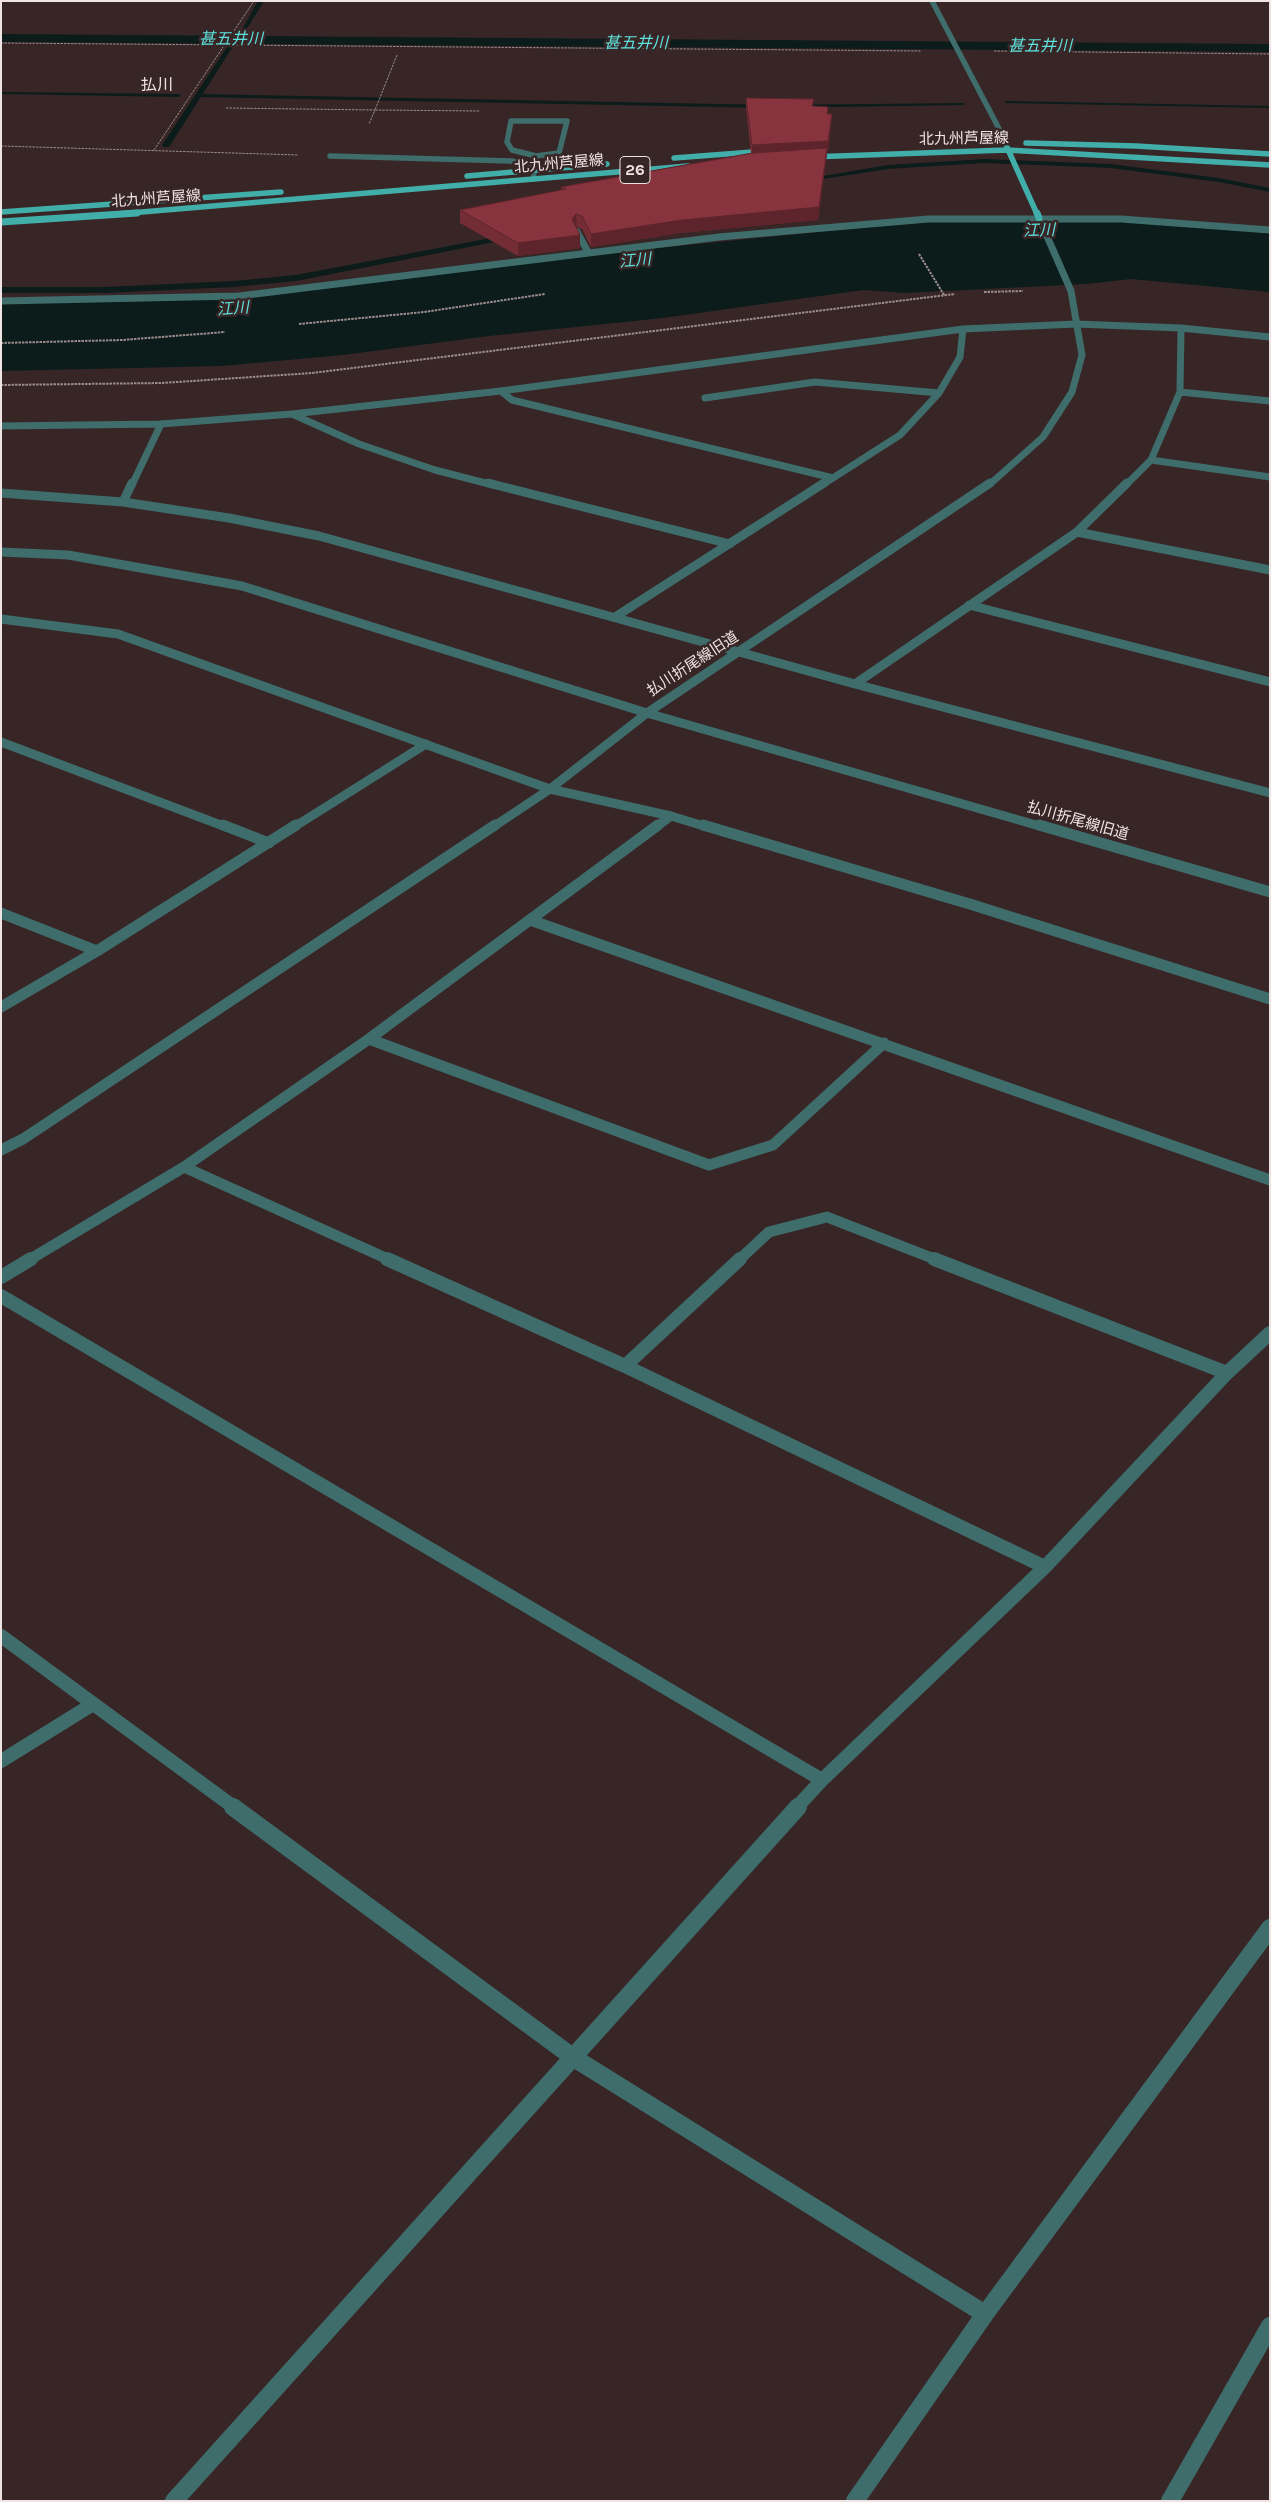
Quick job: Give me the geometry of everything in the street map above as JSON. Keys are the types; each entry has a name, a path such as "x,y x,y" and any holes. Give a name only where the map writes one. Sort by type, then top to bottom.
{"main road":[{"name":"北九州芦屋線","path":"997,142 1136,146 1270,154"},
{"path":"1006,142 1007,150 1040,219"},
{"name":"北九州芦屋線","path":"804,157 1007,150 1270,165"},
{"name":"26","path":"669,159 771,151"},
{"name":"北九州芦屋線","path":"457,177 533,167 612,164"},
{"name":"北九州芦屋線","path":"1,222 181,210 699,165"},
{"name":"北九州芦屋線","path":"1,212 290,191"}],"street":[{"path":"932,1 1006,142"},
{"path":"511,121 567,121 559,153 536,156 512,150 508,142 511,121"},
{"path":"330,156 511,161 533,167"},
{"path":"534,179 533,167 536,156"},
{"path":"1,301 239,296 719,237 928,219 1172,221 1270,230"},
{"name":"払川折尾線旧道","path":"647,713 986,488 1043,437 1072,392 1082,355 1071,291 1040,219"},
{"path":"578,232 588,252"},
{"path":"1,426 160,424 292,414 502,391 963,329 1076,324 1181,328 1270,337"},
{"path":"855,684 1077,532 1150,460 1180,392 1181,328"},
{"path":"615,617 900,435 939,393 960,357 963,329"},
{"path":"704,398 815,382 939,393"},
{"path":"502,391 512,400 833,478"},
{"path":"1180,392 1270,401"},
{"path":"292,414 359,444 435,470 730,544"},
{"path":"124,502 160,424"},
{"path":"1150,460 1270,478"},
{"path":"1,493 124,502 229,518 319,536 855,684 1270,793"},
{"path":"1077,532 1270,570"},
{"path":"1,552 68,555 242,586 647,713"},
{"path":"969,605 1270,682"},
{"path":"1,619 118,634 550,788 671,816 973,905 1270,999"},
{"path":"1,1150 23,1139 550,788 647,713"},
{"name":"払川折尾線旧道","path":"647,713 1270,892"},
{"path":"1,742 268,843"},
{"path":"1,1008 97,952 426,744"},
{"path":"1,1277 184,1167 369,1039 671,816"},
{"path":"1,912 97,952"},
{"path":"530,920 1270,1180"},
{"path":"369,1039 709,1165 773,1145 884,1043"},
{"path":"184,1167 625,1366 1045,1567"},
{"path":"625,1366 770,1232 827,1217 1227,1373"},
{"path":"1,1296 822,1780"},
{"path":"174,2501 822,1780 1045,1567 1227,1373 1270,1333"},
{"path":"1,1636 574,2058 985,2314"},
{"path":"1,1761 93,1704"},
{"path":"855,2501 985,2314 1270,1928"},
{"path":"1170,2501 1270,2326"}],"path":[{"path":"153,150 254,1"},
{"path":"1,43 1270,54"},
{"path":"375,110 397,55"},
{"path":"226,108 493,112 511,121"},
{"path":"1,146 330,156"},
{"path":"937,283 944,295"},
{"path":"980,293 1024,291"},
{"path":"1,385 162,383 312,373 962,294"}],"water":[{"name":"甚五井川","path":"1,34 1270,44 1270,52 1,42"},
{"path":"1,92 181,94 179,97 1,94"},
{"path":"199,94 772,105 964,103 965,105 771,108 198,97"},
{"path":"1005,101 1270,106 1270,108 1005,103"},
{"name":"江川","path":"1117,221 1270,232 1270,292 1131,279 1086,284 905,293 863,290 663,318 489,336 343,355 222,366 1,371 1,303 156,301 265,296 578,256 931,222"}],"building":[{"path":"746,98 814,99 812,106 828,107 827,114 832,114 828,141 752,145"},
{"path":"827,148 819,207 682,220 591,234 582,216 576,214 572,219 580,235 518,243 460,210 566,189 561,187 753,153"}],"waterway":[{"name":"甚五井川","path":"238,39 261,1"},
{"name":"甚五井川","path":"166,145 229,48"},
{"path":"804,180 888,167 985,161 1111,166 1219,180 1270,190"},
{"path":"1,290 105,290 234,284 296,278 512,236"}],"district":[{"name":"払川","path":"157,85"}]}
